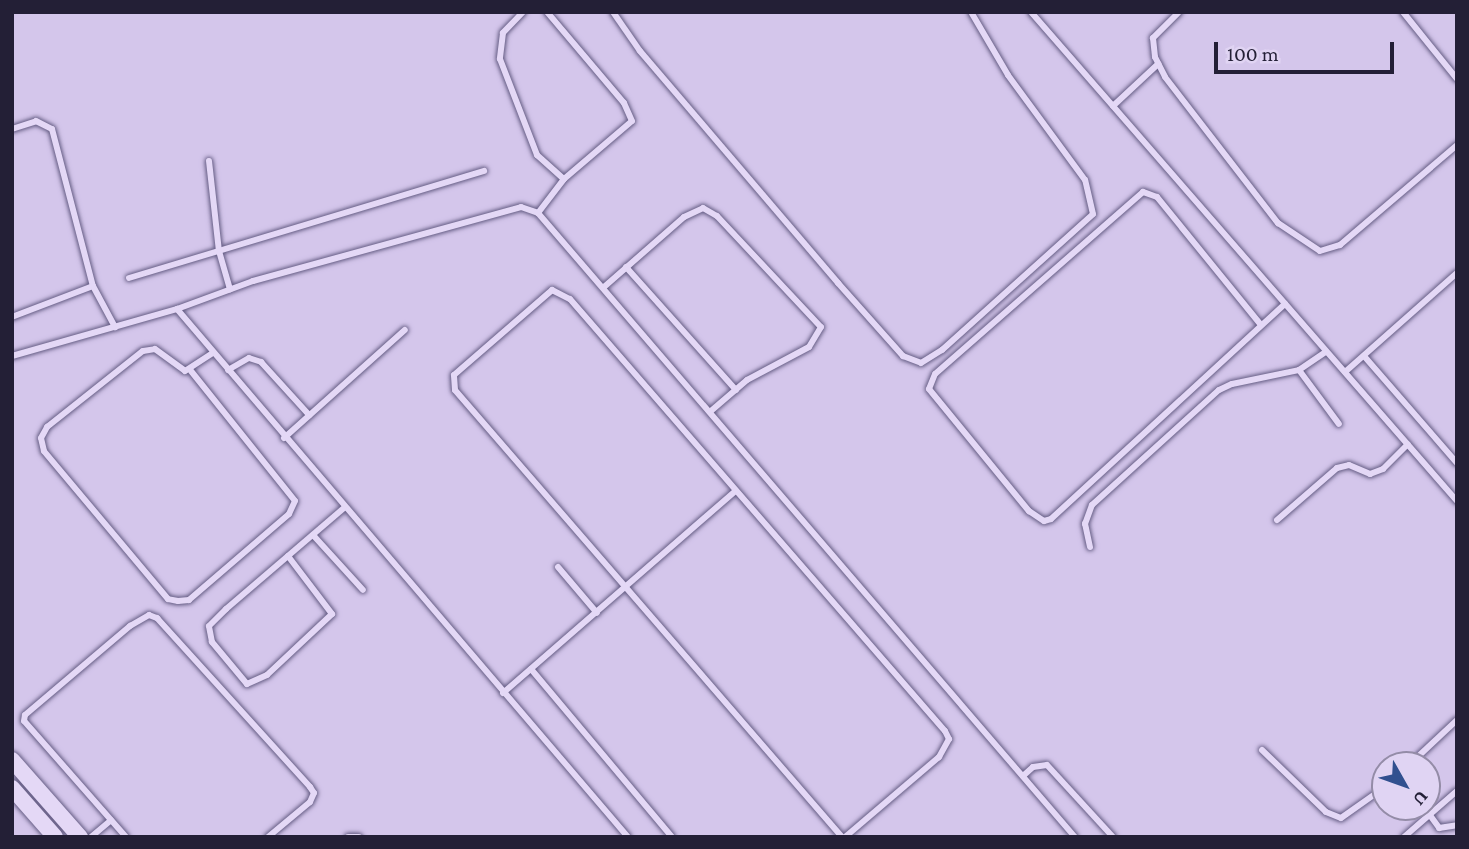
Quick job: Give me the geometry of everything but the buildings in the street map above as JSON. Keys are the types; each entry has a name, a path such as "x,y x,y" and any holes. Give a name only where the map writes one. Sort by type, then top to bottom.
{"street":[{"path":"12,760 80,837"},
{"path":"12,788 55,837"}],"lane":[{"path":"523,12 503,33 500,59 537,155 564,179"},
{"path":"538,214 564,179 626,128 632,114 547,12"},
{"path":"613,12 640,51 838,283 903,356 921,363 962,332 1093,214 1092,195 1085,180 992,52 975,14"},
{"path":"1031,12 1457,501"},
{"path":"1179,12 1153,38 1158,64 1278,223 1320,251 1340,245 1457,145"},
{"path":"1403,12 1457,79"},
{"path":"1113,106 1158,64"},
{"path":"12,129 36,121 52,129 93,286 114,327"},
{"path":"209,161 219,251 230,289"},
{"path":"129,278 484,171"},
{"path":"1261,325 1157,197 1143,192 935,374 929,389 1029,511 1044,521 1051,519 1285,304"},
{"path":"12,356 177,309 230,289 522,206 538,214 604,287 1075,837"},
{"path":"604,287 684,217 703,208 717,216 821,327 809,347 736,390 711,411"},
{"path":"626,267 736,390"},
{"path":"1345,372 1457,274"},
{"path":"12,317 93,286"},
{"path":"552,290 563,292 949,739 939,758 843,837 628,586 455,390 452,383 461,369 552,290"},
{"path":"177,309 284,438 628,837"},
{"path":"284,438 405,330"},
{"path":"155,349 191,371 295,501 289,514 190,600 178,601 167,599 44,451 41,438 47,427 143,351 155,349"},
{"path":"191,371 213,352"},
{"path":"1090,547 1085,524 1093,505 1219,390 1299,370 1326,352"},
{"path":"1364,356 1457,463"},
{"path":"228,370 249,358 261,362 309,415"},
{"path":"1299,370 1339,424"},
{"path":"1276,520 1337,468 1349,465 1370,474 1383,469 1408,444"},
{"path":"503,693 735,491"},
{"path":"288,556 332,614 267,675 247,684 212,642 209,626 288,556 344,508"},
{"path":"313,535 363,590"},
{"path":"558,567 597,612"},
{"path":"127,837 24,721 25,715 149,615 157,618 314,793 310,802 268,837"},
{"path":"531,669 672,837"},
{"path":"1424,751 1457,720"},
{"path":"1262,750 1326,812 1341,818 1371,797"},
{"path":"1023,776 1033,767 1047,765 1112,837"},
{"path":"1441,805 1457,791"},
{"path":"91,837 111,820"},
{"path":"1404,837 1422,821"},
{"path":"1434,821 1439,828 1457,825"},
{"path":"348,837 359,837"}]}
